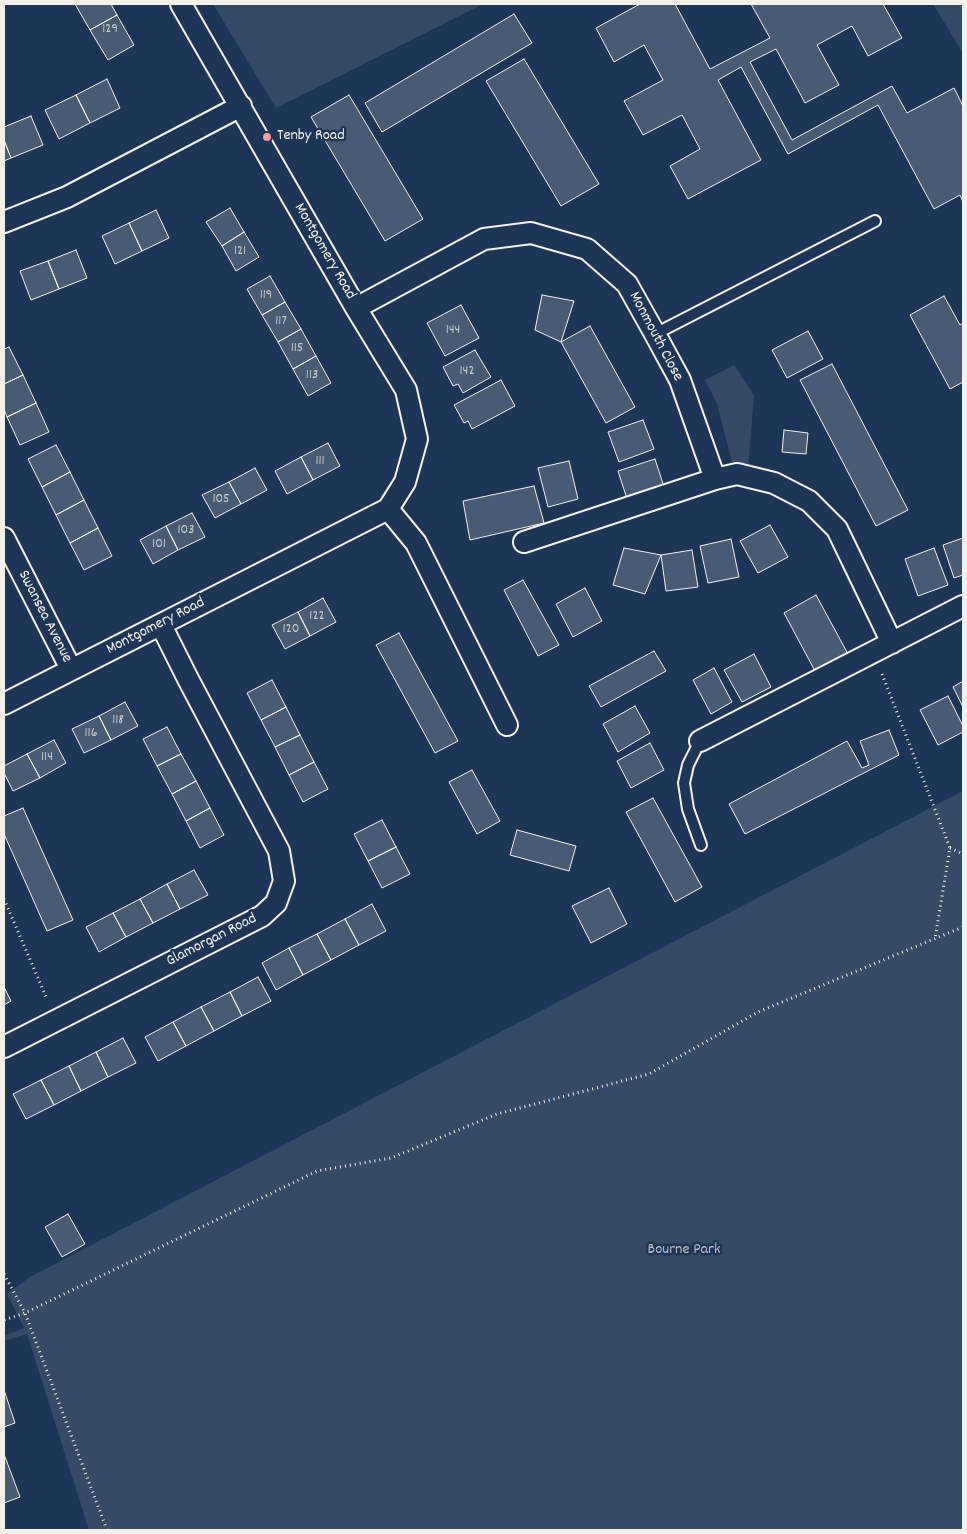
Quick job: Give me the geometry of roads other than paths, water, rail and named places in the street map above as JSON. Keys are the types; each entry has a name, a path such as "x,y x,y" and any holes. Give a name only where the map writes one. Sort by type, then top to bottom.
{"street":[{"name":"Montgomery Road","path":"4,704 388,509 405,482 417,439 406,390 356,308 181,4"},
{"path":"4,222 67,198 241,106"},
{"name":"Monmouth Close","path":"356,308 484,239 531,233 587,249 627,284 655,334 680,380 715,479"},
{"path":"524,542 715,479 737,474 774,483 809,500 836,529 892,642"},
{"path":"388,509 416,543 507,725"},
{"name":"Swansea Avenue","path":"4,538 71,669"},
{"path":"700,741 963,606"},
{"name":"Glamorgan Road","path":"4,1047 262,916 276,903 284,881 279,851 161,625"}],"lane":[{"path":"655,334 875,221"},
{"path":"700,741 688,765 684,783 688,809 701,845"}],"place":[{"name":"Tenby Road","path":"267,137"}],"park label":[{"name":"Bourne Park","path":"684,1251"}]}
